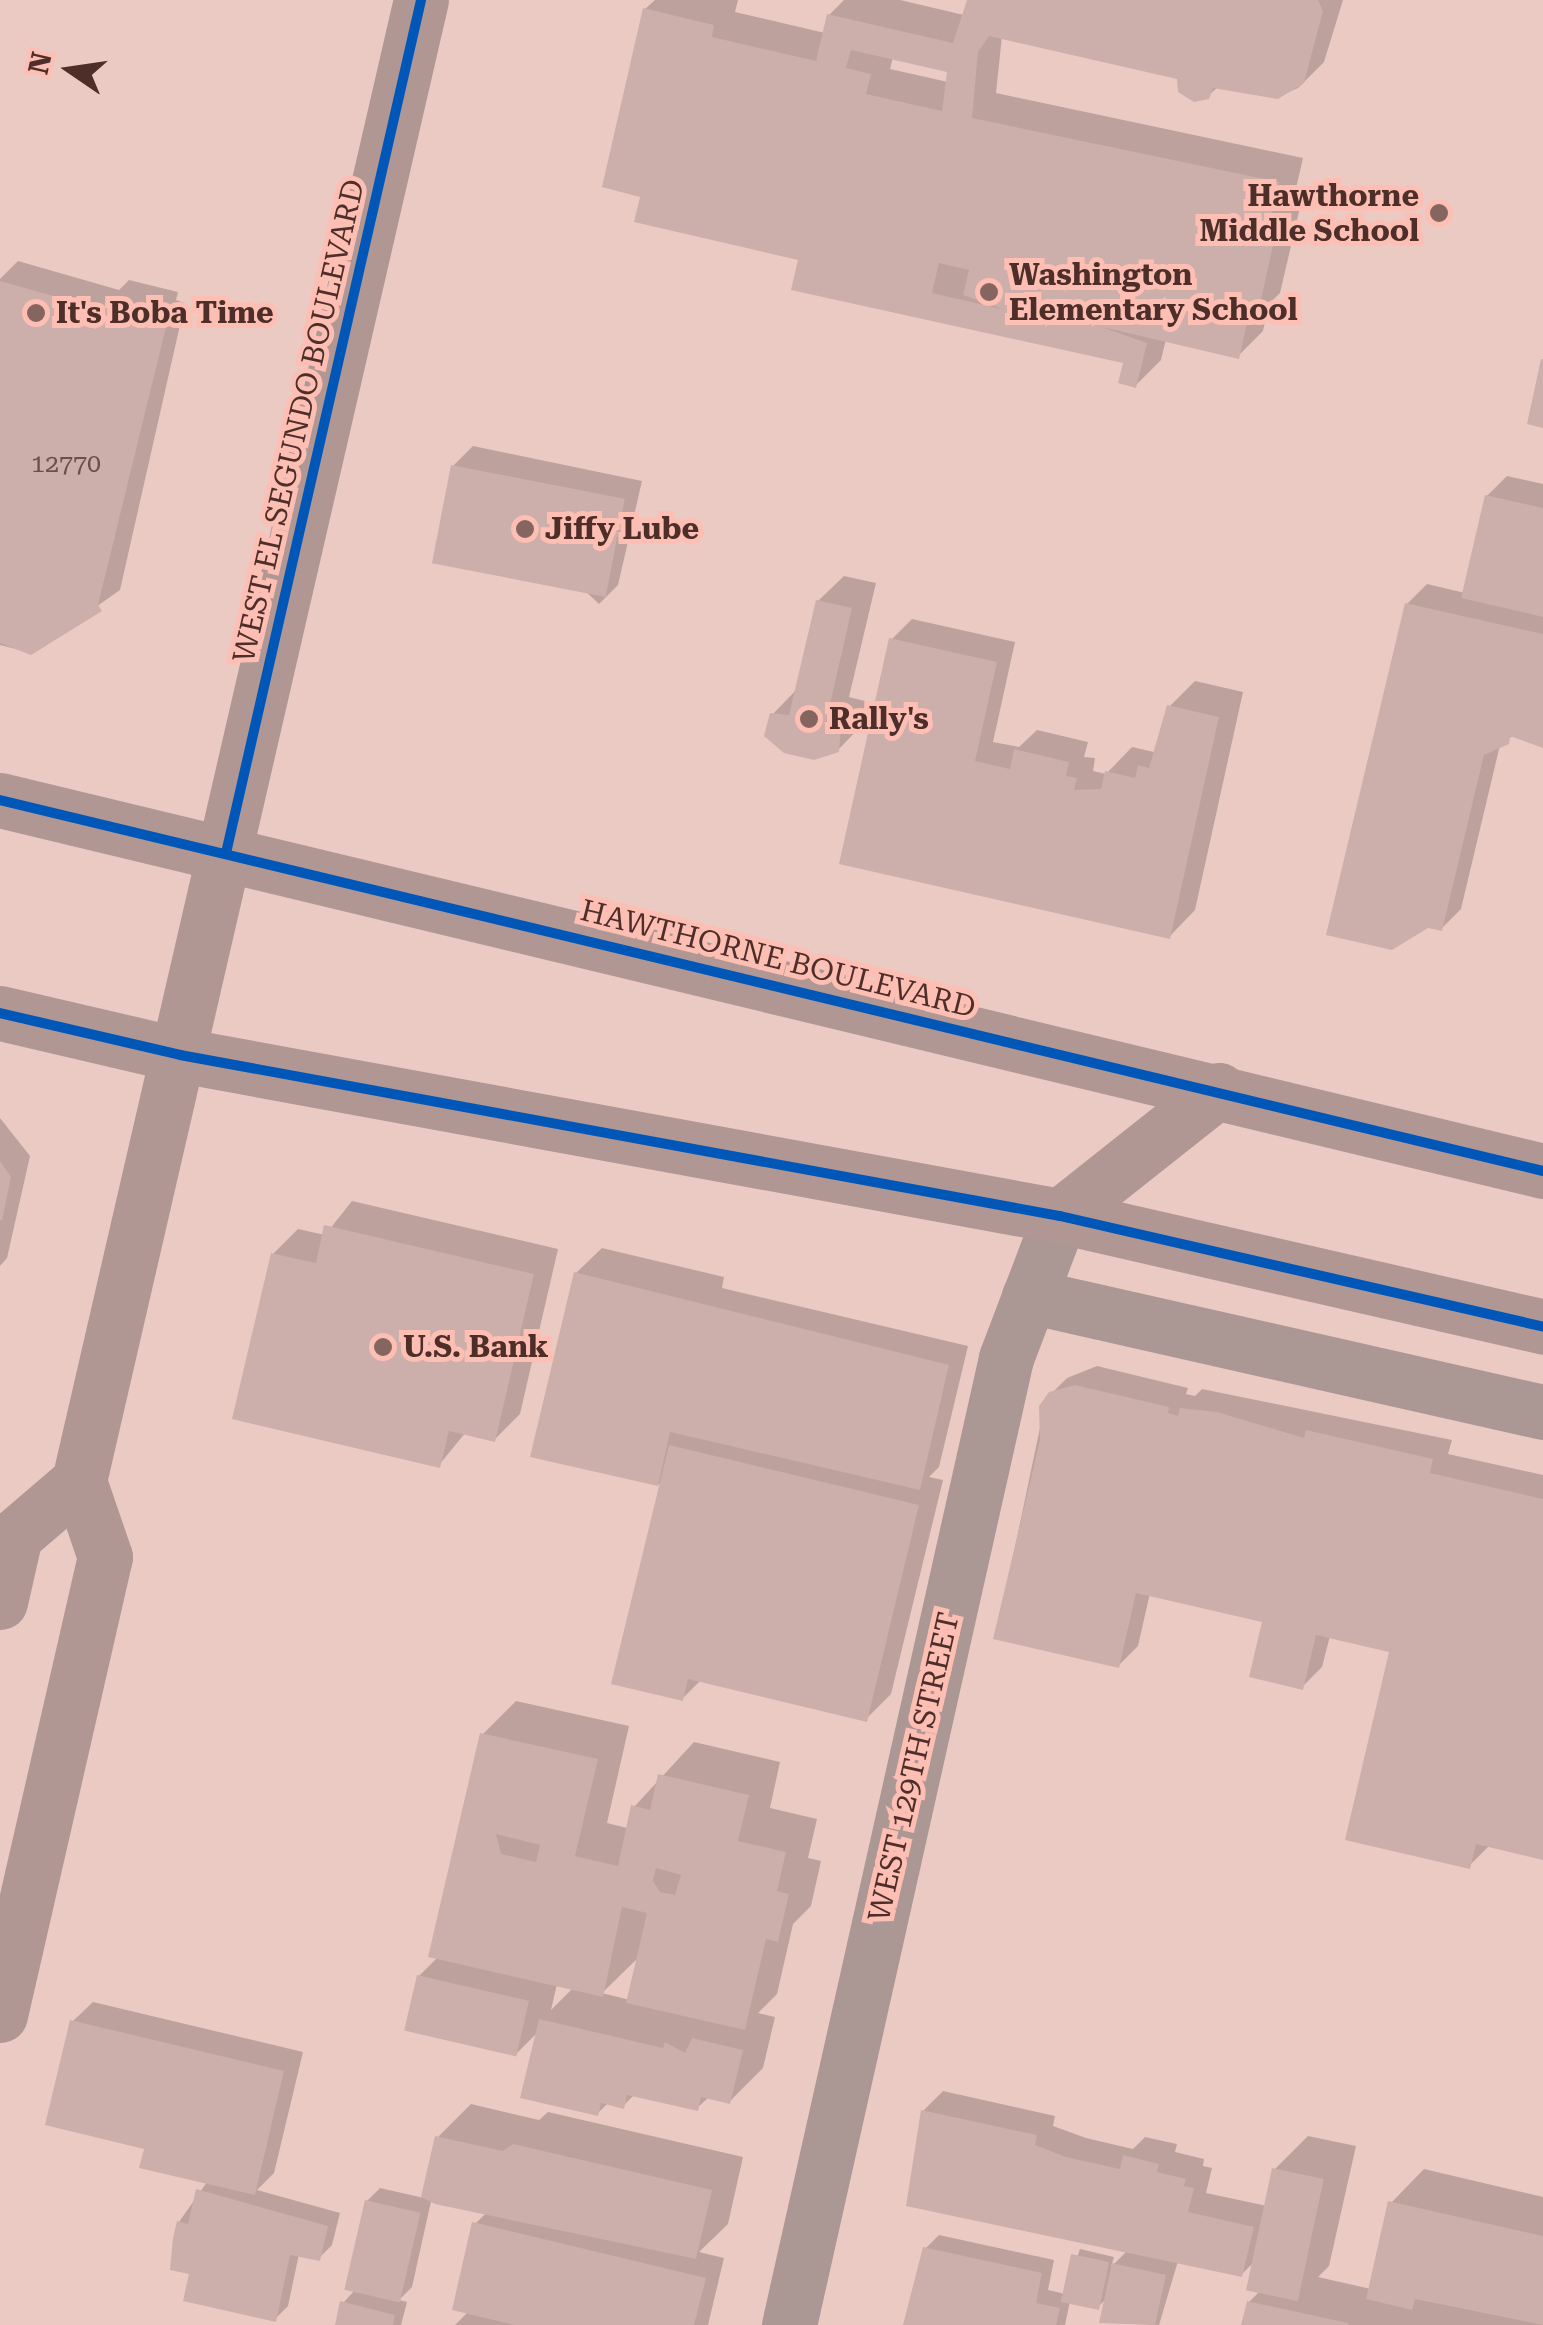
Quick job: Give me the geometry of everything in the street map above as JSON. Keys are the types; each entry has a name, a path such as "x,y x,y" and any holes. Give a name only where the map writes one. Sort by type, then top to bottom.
{"main road":[{"name":"WEST EL SEGUNDO BOULEVARD","path":"79,1481 421,0"},
{"name":"HAWTHORNE BOULEVARD","path":"0,800 1219,1090 1543,1171"},
{"path":"0,1013 180,1055 1060,1216 1543,1327"},
{"path":"1060,1216 1219,1090"},
{"path":"0,1602 15,1536 79,1481 105,1557 0,2016"}],"street":[{"name":"WEST 129TH STREET","path":"790,2325 1006,1358 1060,1216"},
{"path":"1029,1296 1543,1412"}],"building":[{"path":"967,0 1318,0 1323,11 1304,83 1278,99 1213,88 1209,99 1194,102 1178,92 1177,79 989,36 978,52 972,118 1279,182 1270,222 1278,224 1256,321 1248,319 1239,359 1102,327 1147,343 1136,388 1118,383 1123,363 791,290 798,260 634,222 640,197 602,187 643,8 714,25 712,37 816,61 827,14 953,43","holes":["851,50 947,72 942,111 866,94 871,74 846,68","939,263 969,270 963,295 1006,310 932,293"]},
{"path":"0,281 103,310 107,299 160,312 158,320 167,323 98,605 102,611 31,655 0,643"},
{"path":"1543,359 1543,428 1527,424"},
{"path":"451,465 625,499 606,597 432,563"},
{"path":"1485,495 1543,508 1543,617 1461,598"},
{"path":"816,600 852,608 826,722 841,726 839,752 814,760 784,753 764,736 770,713 789,715"},
{"path":"1405,603 1543,634 1543,748 1510,736 1509,744 1484,755 1442,931 1428,928 1392,950 1326,935"},
{"path":"889,638 997,662 975,761 1010,769 1014,749 1069,762 1066,776 1077,778 1074,790 1101,789 1105,771 1135,778 1138,765 1149,768 1167,705 1219,717 1170,939 839,864"},
{"path":"0,1161 11,1177 2,1221 0,1220"},
{"name":"U.S. Bank","path":"324,1225 534,1274 495,1442 449,1431 440,1468 232,1419 271,1253 316,1263"},
{"path":"574,1272 949,1365 920,1490 670,1432 658,1486 530,1457"},
{"path":"1075,1385 1169,1407 1168,1413 1178,1416 1180,1408 1217,1412 1304,1438 1306,1430 1433,1459 1430,1473 1543,1499 1543,1860 1476,1844 1470,1869 1345,1840 1389,1652 1316,1635 1303,1690 1249,1677 1262,1622 1136,1593 1119,1668 993,1639 1040,1440 1039,1406 1049,1392"},
{"path":"669,1445 919,1505 867,1722 688,1679 683,1701 611,1684"},
{"path":"480,1733 598,1759 575,1856 618,1866 631,1805 650,1810 658,1774 749,1795 738,1841 786,1852 777,1891 789,1894 778,1942 766,1939 745,2030 626,2003 647,1913 622,1907 603,1997 428,1957","holes":["496,1834 540,1845 536,1862 501,1854","656,1868 681,1875 675,1895 660,1892 653,1881"]},
{"path":"417,1975 529,2001 516,2056 404,2031"},
{"path":"539,2019 663,2048 665,2042 685,2053 692,2038 743,2050 730,2104 701,2097 698,2111 627,2095 624,2109 601,2103 598,2116 520,2098"},
{"path":"70,2020 284,2071 255,2195 139,2168 144,2149 45,2125"},
{"path":"921,2110 1037,2135 1035,2145 1066,2157 1120,2169 1123,2155 1159,2164 1157,2172 1186,2179 1184,2186 1194,2188 1188,2212 1254,2227 1242,2277 906,2206"},
{"path":"435,2136 503,2151 513,2144 712,2190 696,2259 435,2204 421,2197"},
{"path":"1272,2168 1324,2179 1298,2301 1246,2290"},
{"path":"196,2189 328,2226 320,2261 290,2255 276,2322 183,2301 189,2274 170,2270 173,2238 177,2221 188,2224"},
{"path":"365,2200 421,2213 400,2302 344,2290"},
{"path":"1388,2201 1543,2236 1543,2325 1415,2299 1412,2310 1366,2299"},
{"path":"472,2222 706,2278 694,2325 514,2325 452,2310"},
{"path":"923,2247 1042,2273 1036,2303 1060,2308 1056,2325 903,2325"},
{"path":"1071,2254 1109,2262 1099,2310 1061,2302"},
{"path":"1112,2263 1166,2275 1155,2325 1099,2323"},
{"path":"340,2301 395,2315 393,2325 335,2325"},
{"path":"1247,2301 1348,2323 1348,2325 1241,2325"}],"cycle path":[{"path":"226,853 421,0"},
{"path":"0,800 1543,1171"},
{"path":"0,1013 180,1055 1060,1216 1543,1327"}],"place":[{"name":"Hawthorne Middle School","path":"1439,213"},
{"name":"Washington Elementary School","path":"989,292"},
{"name":"It's Boba Time","path":"36,313"},
{"name":"Jiffy Lube","path":"525,529"},
{"name":"Rally's","path":"809,719"},
{"name":"U.S. Bank","path":"383,1347"}]}
